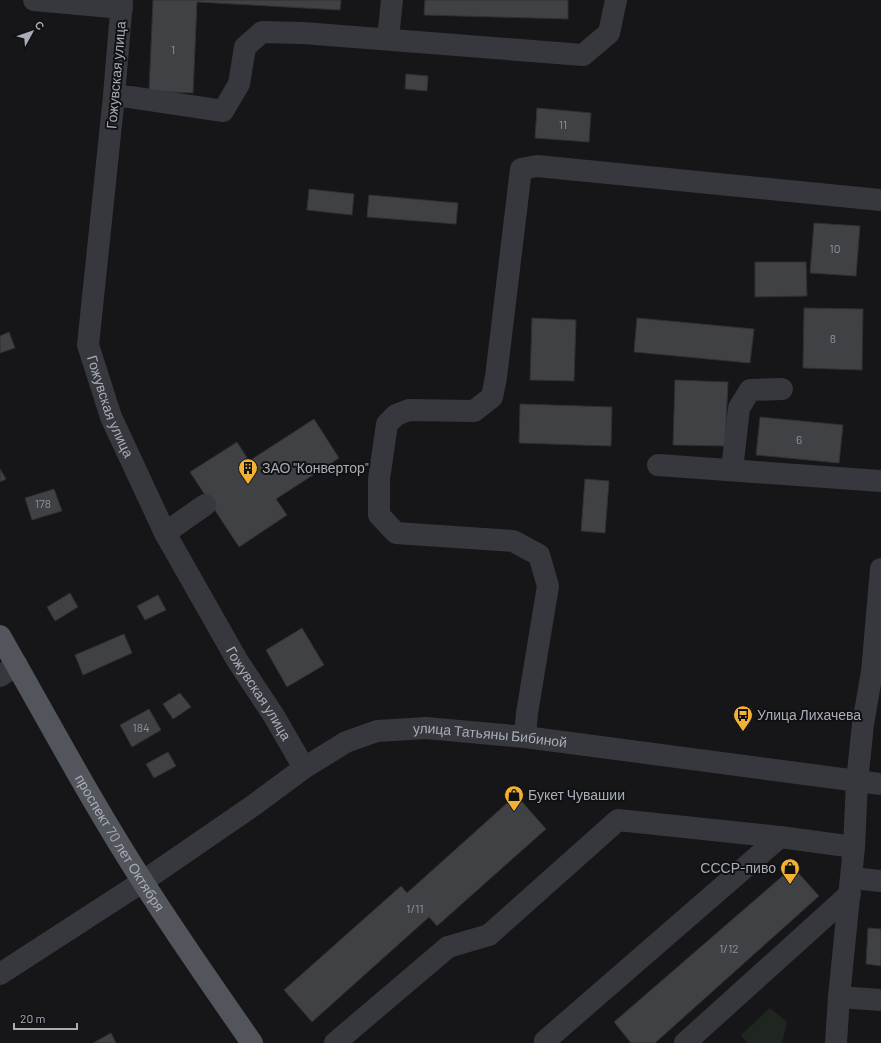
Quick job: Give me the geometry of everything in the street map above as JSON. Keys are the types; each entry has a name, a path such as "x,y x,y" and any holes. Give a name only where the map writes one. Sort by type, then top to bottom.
{"main road":[{"name":"проспект 70 лет Октября","path":"0,636 8,670 108,825 142,882 252,1043"}],"street":[{"path":"34,0 122,4"},
{"path":"388,39 392,0"},
{"path":"114,96 223,111 239,84 245,47 262,32 302,33 388,39 583,55 609,33 616,0"},
{"name":"Гожувская улица","path":"122,4 88,345 111,417 165,532 237,660 274,716 304,768"},
{"path":"525,737 527,713 548,586 539,556 513,541 396,533 379,515 379,479 387,424 396,415 409,410 474,411 492,397 496,377 521,169 537,166 881,200"},
{"path":"732,470 739,408 750,390 782,389"},
{"path":"658,465 881,481"},
{"path":"165,532 205,505"},
{"path":"836,1043 839,997 851,886 857,782 863,724 876,668 881,569"},
{"name":"улица Татьяны Бибиной","path":"0,974 142,882 254,805 304,768 346,742 377,731 426,728 525,737 881,784"},
{"path":"335,1043 448,947 490,935 618,820 780,837 854,847"},
{"path":"547,1043 545,1041 780,837"},
{"path":"685,1043 851,886 881,881"},
{"path":"839,997 881,1000"}],"shaded area":[{"path":"770,1008 787,1022 782,1043 747,1043 741,1035"}],"building":[{"path":"153,0 341,0 340,10 197,2 193,93 149,91"},
{"path":"425,0 568,0 568,19 424,15"},
{"path":"406,74 428,76 427,91 405,89"},
{"path":"537,108 591,113 589,142 535,138"},
{"path":"309,189 354,194 352,215 307,210"},
{"path":"369,195 458,203 456,224 367,217"},
{"path":"814,223 860,226 856,276 810,273"},
{"path":"755,262 806,262 807,296 755,297"},
{"path":"804,308 863,309 862,370 803,368"},
{"path":"532,318 576,320 574,381 530,380"},
{"path":"637,318 754,329 750,363 634,352"},
{"path":"9,332 15,348 0,353 0,336"},
{"path":"675,380 728,382 725,446 673,445"},
{"path":"520,404 612,407 611,446 519,443"},
{"path":"760,417 843,425 839,463 756,455"},
{"name":"ЗАО \"Конвертор\"","path":"314,419 339,458 276,499 287,515 239,547 190,472 237,442 249,461"},
{"path":"0,469 6,479 0,482"},
{"path":"585,479 609,481 605,533 581,531"},
{"path":"54,489 62,511 32,520 25,498"},
{"path":"70,593 78,607 55,621 47,607"},
{"path":"158,595 166,610 145,620 137,606"},
{"path":"302,628 324,665 287,687 266,650"},
{"path":"124,634 132,653 83,675 75,655"},
{"path":"180,693 191,707 173,719 163,704"},
{"path":"149,709 161,730 132,747 120,725"},
{"path":"168,752 176,766 154,778 146,764"},
{"path":"516,795 546,829 437,926 429,917 312,1022 284,990 401,886 407,893"},
{"path":"793,867 819,896 655,1043 631,1043 614,1022"},
{"path":"868,928 881,929 881,966 866,964"},
{"path":"111,1033 116,1043 93,1043"}],"place":[{"name":"ЗАО \"Конвертор\"","path":"248,485"},
{"name":"Улица Лихачева","path":"743,732"},
{"name":"Букет Чувашии","path":"514,812"},
{"name":"СССР-пиво","path":"790,885"}]}
